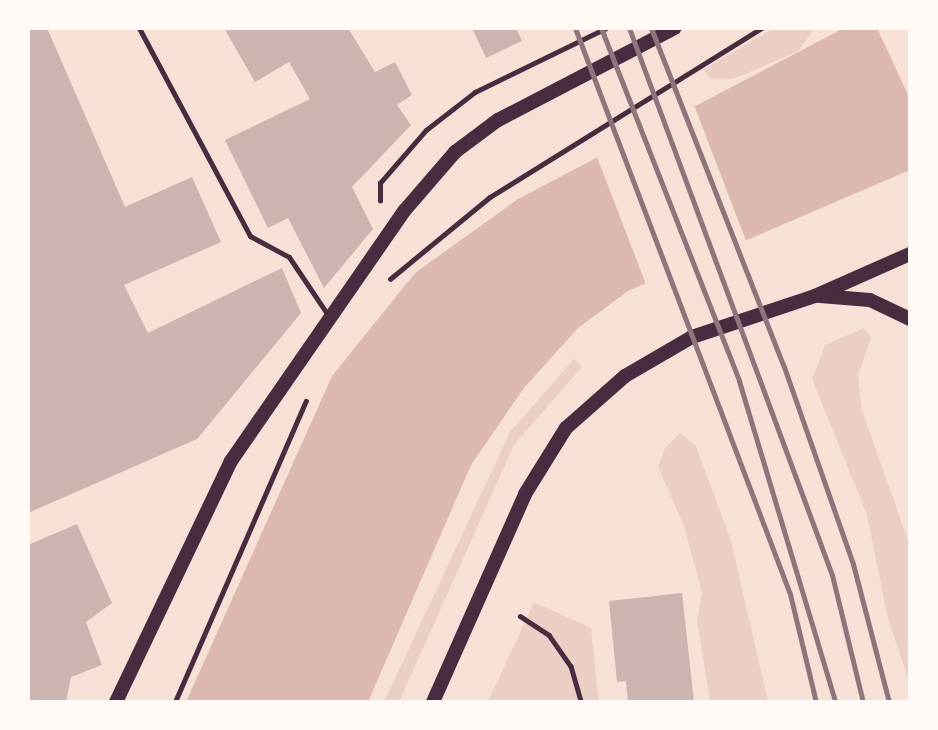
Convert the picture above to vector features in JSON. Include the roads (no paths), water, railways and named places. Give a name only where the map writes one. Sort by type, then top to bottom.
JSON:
[{"type":"main road","points":[[116,702],[231,461],[328,315],[455,152],[565,80],[675,28]]},
{"type":"main road","points":[[433,702],[525,494],[566,428],[625,376],[692,337],[815,296],[910,254]]},
{"type":"main road","points":[[815,296],[870,300],[910,319]]},
{"type":"lane","points":[[139,28],[250,236],[289,257],[328,315]]},
{"type":"railway","points":[[575,28],[790,594],[816,702]]},
{"type":"railway","points":[[601,28],[739,381],[835,702]]},
{"type":"railway","points":[[629,28],[832,575],[863,702]]},
{"type":"railway","points":[[651,28],[783,364],[853,564],[889,702]]}]
